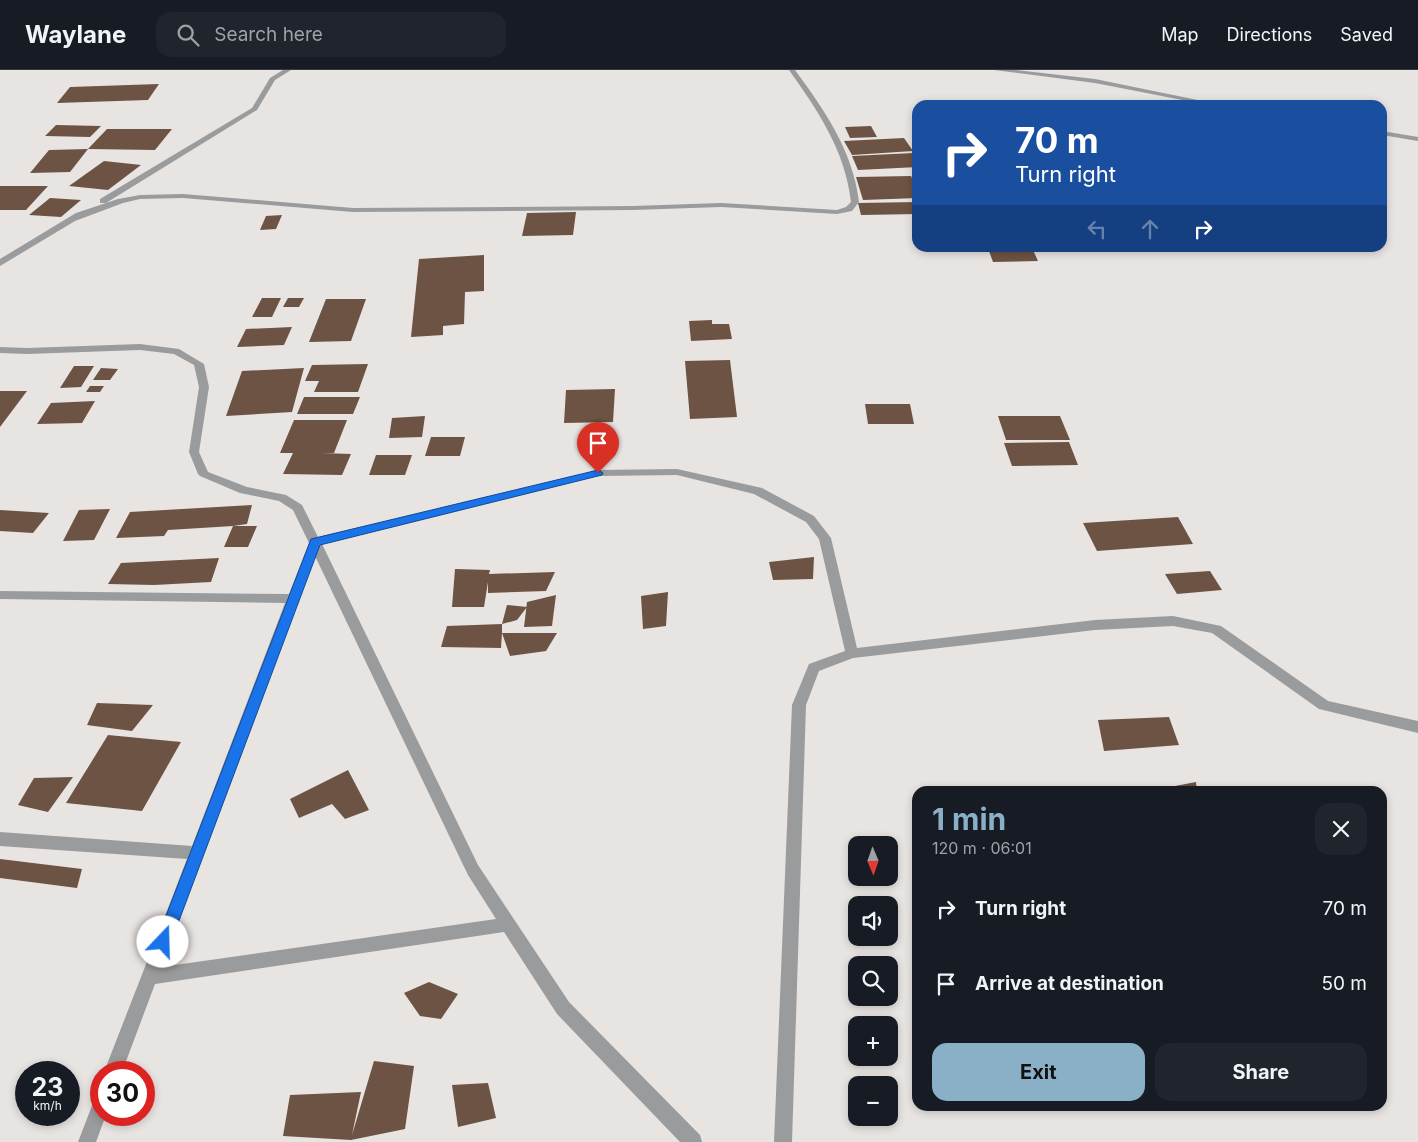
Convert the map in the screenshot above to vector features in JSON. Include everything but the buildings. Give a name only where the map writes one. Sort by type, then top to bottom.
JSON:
[{"type":"street","points":[[0,263],[255,109],[272,79],[288,70]]},
{"type":"street","points":[[73,219],[121,201],[140,197],[183,196],[353,210],[634,208],[721,205],[837,212],[849,209],[854,202],[854,189],[842,149],[822,110],[792,70]]},
{"type":"street","points":[[997,70],[1095,81],[1193,100]]},
{"type":"street","points":[[1387,134],[1418,138]]},
{"type":"street","points":[[0,350],[27,351],[140,347],[176,351],[199,364],[204,387],[194,452],[204,474],[244,490],[282,498],[298,508],[473,870],[563,1008],[693,1142]]},
{"type":"street","points":[[315,542],[598,473],[677,472],[758,491],[810,519],[825,538],[852,653]]},
{"type":"street","points":[[117,1061],[315,542]]},
{"type":"street","points":[[0,595],[294,598]]},
{"type":"street","points":[[783,1142],[799,705],[814,668],[852,653],[1095,625],[1173,621],[1216,629],[1324,705],[1418,728]]},
{"type":"street","points":[[0,839],[197,853]]},
{"type":"street","points":[[150,977],[509,924]]},
{"type":"street","points":[[87,1142],[93,1126]]},
{"type":"route","points":[[163,942],[315,542],[598,473]]}]
